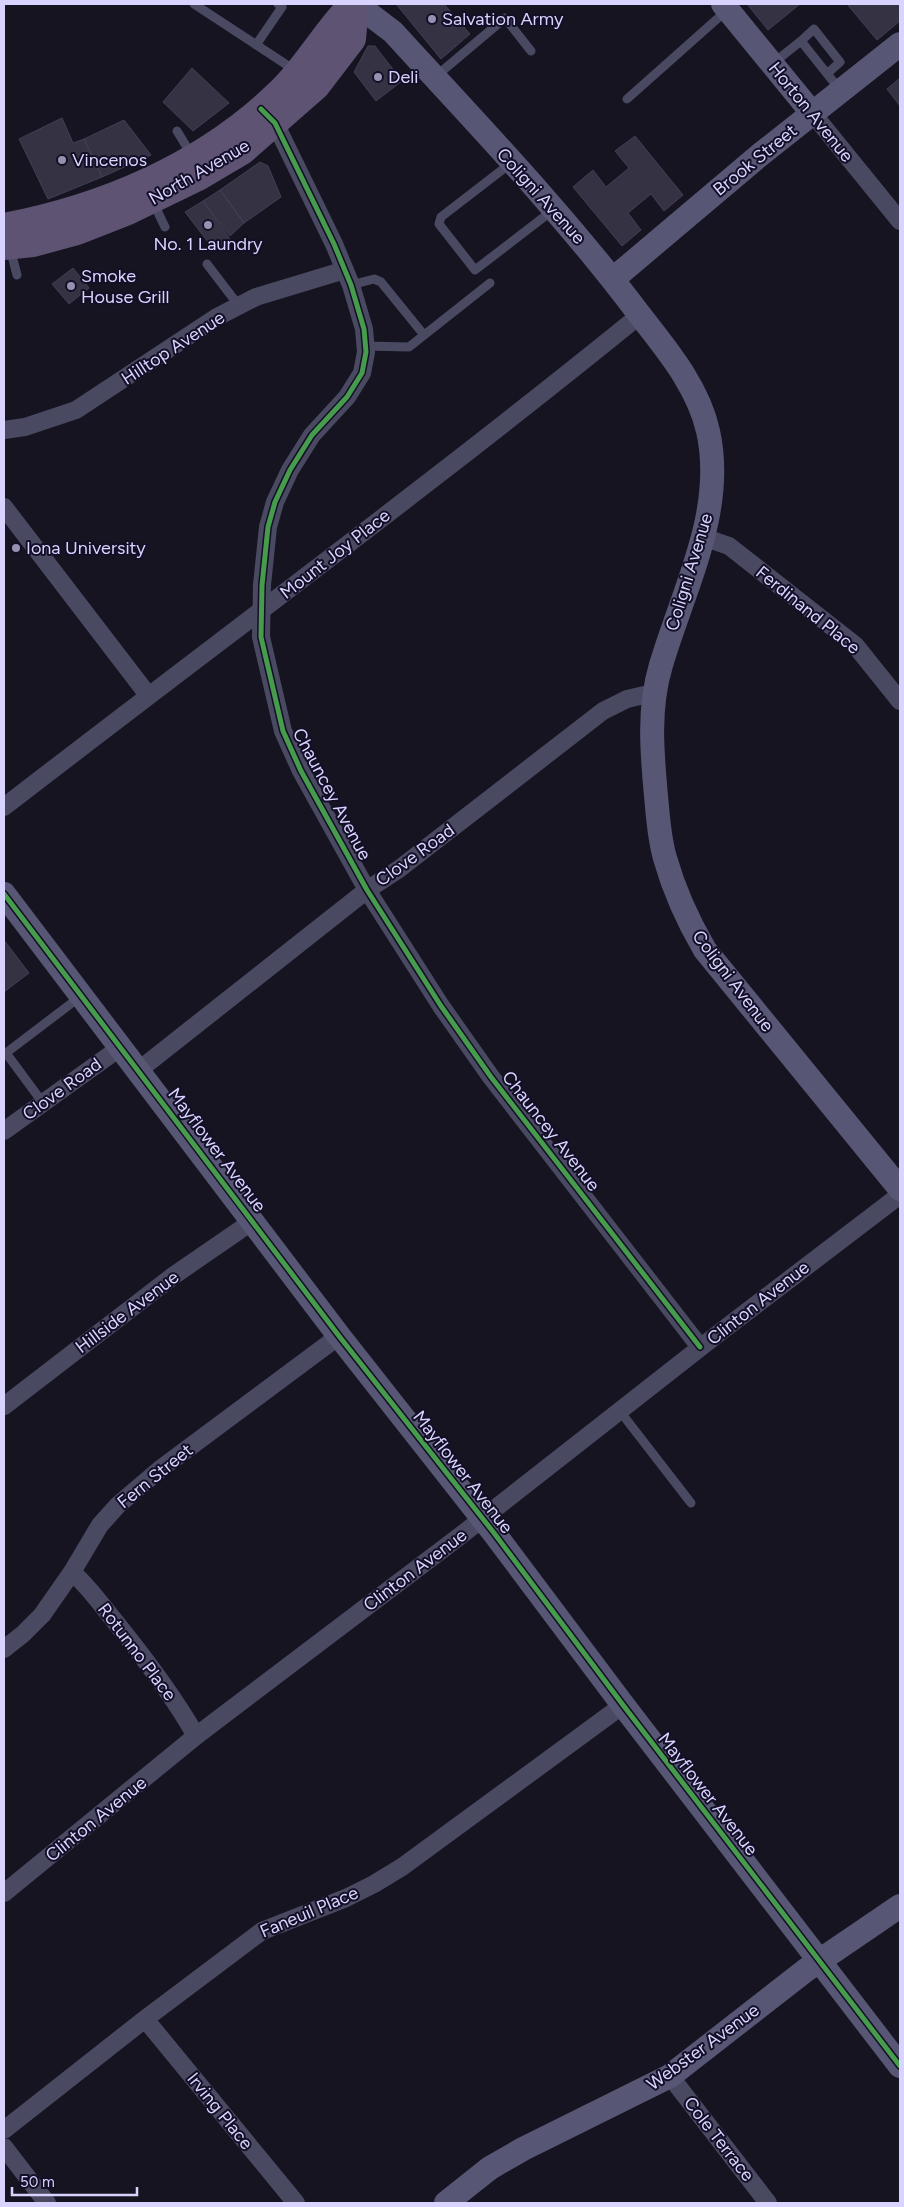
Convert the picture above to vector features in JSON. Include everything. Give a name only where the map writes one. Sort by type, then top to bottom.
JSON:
[{"type":"main road","name":"North Avenue","points":[[6,240],[34,243],[78,231],[151,200],[198,177],[242,150],[268,116],[275,98],[298,73],[332,25],[355,4]]},
{"type":"main road","name":"North Avenue","points":[[6,240],[44,219],[159,177],[194,159],[240,127],[268,116],[316,86],[352,39],[355,4]]},
{"type":"street","name":"Coligni Avenue","points":[[355,4],[393,32],[614,279],[680,371],[700,403],[709,433],[713,473],[709,512],[703,537],[653,694],[652,743],[659,824],[664,857],[690,924],[720,969],[900,1189]]},
{"type":"street","name":"Horton Avenue","points":[[725,7],[900,221]]},
{"type":"street","name":"Brook Street","points":[[614,279],[761,154],[813,114],[834,82],[900,44]]},
{"type":"street","name":"Chauncey Avenue","points":[[268,116],[348,277],[359,305],[365,346],[362,373],[347,397],[312,435],[290,470],[275,502],[268,527],[264,557],[261,637],[283,731],[301,770],[367,890],[440,1006],[491,1077],[700,1348]]},
{"type":"street","name":"Hilltop Avenue","points":[[4,430],[25,426],[76,410],[217,317],[239,306],[300,282],[348,277]]},
{"type":"street","name":"Mount Joy Place","points":[[4,807],[543,393],[640,315]]},
{"type":"street","points":[[4,508],[148,695]]},
{"type":"street","name":"Ferdinand Place","points":[[703,537],[730,546],[855,645],[900,702]]},
{"type":"street","name":"Clove Road","points":[[139,1070],[367,890],[399,869],[603,711],[627,699],[653,694]]},
{"type":"street","name":"Mayflower Avenue","points":[[4,894],[253,1220],[339,1336],[482,1518],[900,2066]]},
{"type":"street","name":"Clove Road","points":[[4,1131],[121,1047]]},
{"type":"street","name":"Clinton Avenue","points":[[4,1893],[196,1736],[900,1195]]},
{"type":"street","name":"Hillside Avenue","points":[[4,1406],[173,1276],[253,1220]]},
{"type":"street","name":"Fern Street","points":[[4,1649],[42,1615],[72,1572],[100,1525],[118,1505],[158,1470],[339,1336]]},
{"type":"street","name":"Rotunno Place","points":[[72,1572],[83,1582],[129,1638],[184,1715],[196,1736]]},
{"type":"street","name":"Faneuil Place","points":[[4,2130],[145,2019],[262,1931],[346,1898],[402,1867],[623,1705]]},
{"type":"street","name":"Webster Avenue","points":[[446,2203],[490,2168],[670,2076],[690,2058],[819,1960],[900,1906]]},
{"type":"street","name":"Irving Place","points":[[145,2019],[296,2203]]},
{"type":"street","name":"Cole Terrace","points":[[670,2076],[768,2203]]},
{"type":"street","points":[[4,2147],[47,2203]]},
{"type":"lane","points":[[194,4],[298,73]]},
{"type":"lane","points":[[256,45],[282,7],[278,4]]},
{"type":"lane","points":[[627,99],[725,7]]},
{"type":"lane","points":[[434,78],[505,18],[531,51]]},
{"type":"lane","points":[[772,65],[814,30],[840,62],[834,82]]},
{"type":"lane","points":[[801,41],[834,82]]},
{"type":"lane","points":[[177,131],[194,159]]},
{"type":"lane","points":[[511,163],[442,217],[439,224],[475,270],[553,209]]},
{"type":"lane","points":[[151,200],[165,227]]},
{"type":"lane","points":[[6,240],[17,275]]},
{"type":"lane","points":[[207,264],[239,306]]},
{"type":"lane","points":[[348,277],[374,279],[380,282],[424,335]]},
{"type":"lane","points":[[365,346],[409,347],[490,283]]},
{"type":"lane","points":[[43,1103],[5,1053],[81,996]]},
{"type":"lane","points":[[619,1410],[691,1503]]},
{"type":"building","name":"Salvation Army","points":[[396,4],[444,4],[470,34],[441,59]]},
{"type":"building","points":[[747,4],[800,4],[768,30]]},
{"type":"building","points":[[847,4],[900,4],[900,21],[877,40]]},
{"type":"building","name":"Deli","points":[[368,46],[375,46],[402,81],[376,101],[354,72]]},
{"type":"building","points":[[192,68],[229,103],[193,131],[163,102]]},
{"type":"building","points":[[900,78],[900,106],[887,89]]},
{"type":"building","name":"Vincenos","points":[[62,118],[73,143],[84,139],[102,177],[48,199],[19,139]]},
{"type":"building","points":[[124,120],[151,155],[102,177],[84,139]]},
{"type":"building","points":[[635,136],[683,195],[664,211],[651,194],[628,213],[641,230],[622,246],[573,187],[593,170],[606,187],[629,168],[615,151]]},
{"type":"building","points":[[260,162],[268,166],[281,197],[244,223],[220,190]]},
{"type":"building","points":[[220,190],[244,223],[230,236],[203,201]]},
{"type":"building","name":"No. 1 Laundry","points":[[203,201],[230,239],[215,251],[185,212]]},
{"type":"building","name":"Smoke House Grill","points":[[73,268],[89,288],[69,304],[52,284]]},
{"type":"building","points":[[4,940],[29,973],[4,992]]},
{"type":"cycle path","points":[[261,109],[275,123],[334,244],[351,285],[364,329],[366,352],[362,373],[347,397],[312,435],[290,470],[275,502],[268,527],[262,585],[261,637],[283,731],[301,771],[367,890],[441,1006],[491,1077],[700,1347]]},
{"type":"cycle path","points":[[4,894],[339,1336],[494,1533],[623,1705],[900,2066]]},
{"type":"place","name":"Salvation Army","points":[[432,19]]},
{"type":"place","name":"Deli","points":[[378,77]]},
{"type":"place","name":"Vincenos","points":[[62,160]]},
{"type":"place","name":"No. 1 Laundry","points":[[208,225]]},
{"type":"place","name":"Smoke House Grill","points":[[71,286]]},
{"type":"place","name":"Iona University","points":[[16,548]]}]
